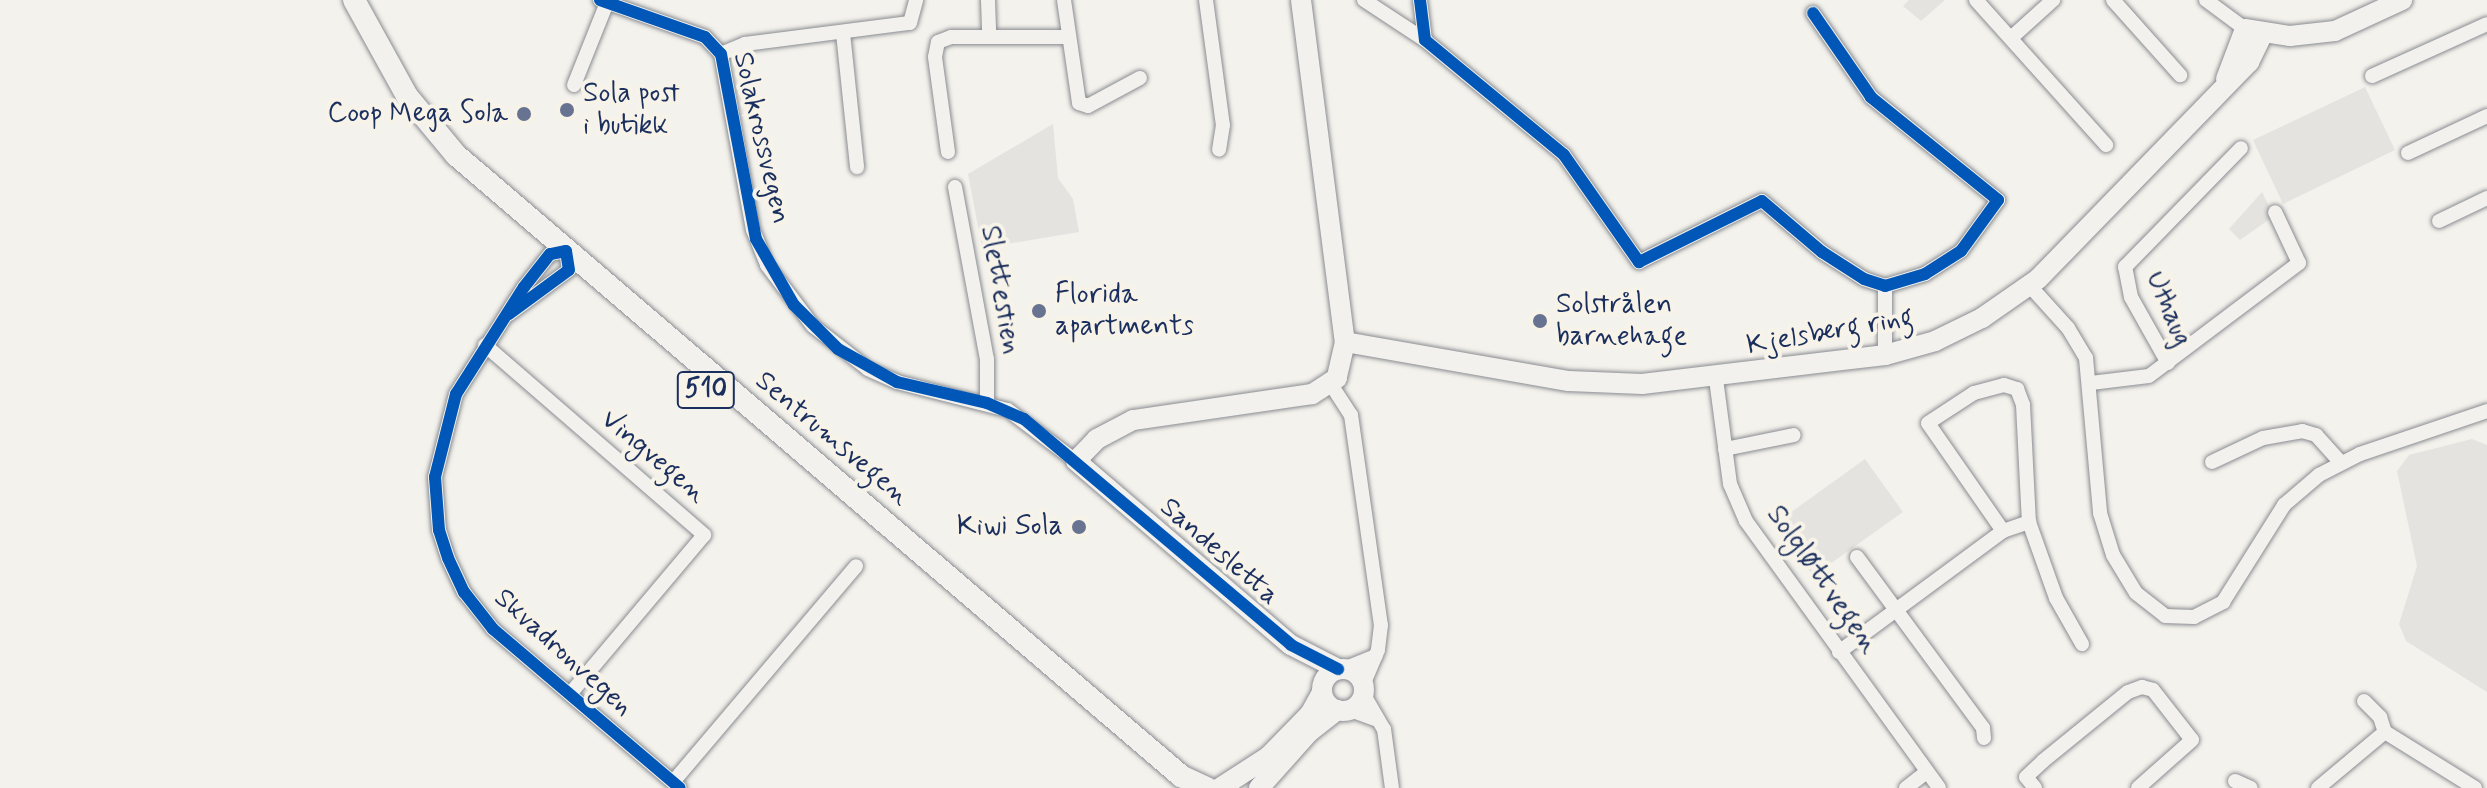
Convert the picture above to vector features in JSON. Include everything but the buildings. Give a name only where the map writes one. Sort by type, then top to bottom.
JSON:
[{"type":"main road","name":"Sentrumsvegen","points":[[340,0],[397,104],[447,165],[1181,776],[1207,788]]},
{"type":"main road","name":"Sentrumsvegen","points":[[354,0],[383,57],[429,125],[562,258],[1174,788]]},
{"type":"street","points":[[721,54],[745,44],[910,23],[916,0]]},
{"type":"street","points":[[988,0],[989,37]]},
{"type":"street","points":[[1064,0],[1082,106],[1140,78]]},
{"type":"street","points":[[1206,0],[1223,125],[1219,150]]},
{"type":"street","points":[[1259,788],[1309,732],[1354,699],[1376,656],[1381,625],[1351,415],[1332,386],[1345,342],[1301,0]]},
{"type":"street","points":[[1364,0],[1425,40],[1564,155],[1610,216],[1639,262],[1762,201],[1846,270],[1885,286],[1925,274],[1961,251],[2003,194],[1871,97],[1813,13]]},
{"type":"street","points":[[1420,0],[1425,40]]},
{"type":"street","points":[[1976,0],[2106,145]]},
{"type":"street","points":[[2011,38],[2053,0]]},
{"type":"street","points":[[2113,0],[2180,75]]},
{"type":"street","points":[[2206,0],[2254,32],[2335,31],[2402,0]]},
{"type":"street","points":[[574,85],[605,1]]},
{"type":"street","name":"Solakrossvegen","points":[[605,1],[705,37],[721,54],[753,230],[767,265],[794,305],[838,349],[868,369],[919,389],[987,403],[1024,419],[1076,461]]},
{"type":"street","points":[[2372,76],[2487,24]]},
{"type":"street","name":"Kjelsberg ring","points":[[1345,342],[1594,383],[1716,379],[1885,355],[1959,331],[2030,286],[2226,82],[2254,32]]},
{"type":"street","points":[[843,33],[857,167]]},
{"type":"street","points":[[948,152],[935,57],[938,42],[989,37],[1069,37]]},
{"type":"street","points":[[2408,153],[2487,116]]},
{"type":"street","name":"Uthaug","points":[[2091,383],[2149,376],[2168,363],[2131,297],[2125,267],[2241,148]]},
{"type":"street","name":"Slettestien","points":[[955,187],[987,359],[987,403]]},
{"type":"street","points":[[2439,221],[2487,198]]},
{"type":"street","points":[[2168,363],[2299,263],[2275,212]]},
{"type":"street","name":"Skvadronvegen","points":[[562,258],[509,314],[485,345],[456,394],[438,455],[439,530],[464,592],[493,629],[677,785]]},
{"type":"street","name":"Skvadronvegen","points":[[509,314],[562,258]]},
{"type":"street","points":[[1885,286],[1885,355]]},
{"type":"street","points":[[2030,286],[2078,342],[2091,383],[2104,530],[2122,574],[2165,616],[2194,617],[2223,602],[2284,505],[2340,462],[2487,411]]},
{"type":"street","name":"Vingvegen","points":[[485,345],[704,535],[570,694]]},
{"type":"street","name":"Solgløttvegen","points":[[1716,379],[1730,484],[1746,521],[1925,773],[1939,788]]},
{"type":"street","points":[[2003,531],[1928,423],[1974,393],[2004,385],[2019,392],[2029,522],[2056,598],[2082,644]]},
{"type":"street","points":[[1076,461],[1097,439],[1133,420],[1312,394],[1332,386]]},
{"type":"street","points":[[2212,462],[2263,438],[2302,431],[2316,435],[2340,462]]},
{"type":"street","points":[[1725,449],[1794,435]]},
{"type":"street","name":"Sandesletta","points":[[1076,461],[1291,645],[1342,669],[1354,699]]},
{"type":"street","points":[[1839,652],[2003,531],[2029,522]]},
{"type":"street","points":[[1857,557],[1983,728],[1984,738]]},
{"type":"street","points":[[677,785],[856,566]]},
{"type":"street","name":"Sandesletta","points":[[1291,645],[1322,691],[1354,699]]},
{"type":"street","points":[[1220,788],[1269,756],[1310,714],[1324,681],[1342,669],[1376,656]]},
{"type":"street","points":[[2035,788],[2026,777],[2128,692],[2142,687],[2153,690],[2192,740],[2138,788]]},
{"type":"street","points":[[1354,699],[1378,720],[1388,745],[1392,788]]},
{"type":"street","points":[[2364,701],[2380,717],[2385,732],[2475,788]]},
{"type":"street","points":[[2318,788],[2385,732]]},
{"type":"street","points":[[1906,788],[1925,773]]},
{"type":"street","points":[[2235,781],[2251,788]]},
{"type":"shaded area","points":[[1909,0],[1945,0],[1921,21],[1903,6]]},
{"type":"shaded area","points":[[2365,87],[2395,150],[2283,204],[2253,140]]},
{"type":"shaded area","points":[[1053,124],[1058,178],[1073,199],[1079,232],[982,248],[968,174]]},
{"type":"shaded area","points":[[2262,192],[2274,216],[2240,240],[2229,229]]},
{"type":"shaded area","points":[[2472,439],[2487,445],[2487,692],[2406,641],[2399,624],[2417,566],[2397,471],[2409,455]]},
{"type":"shaded area","points":[[1865,459],[1903,512],[1813,576],[1776,523]]},
{"type":"cycle path","points":[[600,0],[705,37],[721,54],[756,239],[794,305],[838,349],[897,382],[987,403],[1024,419],[1291,645],[1338,669]]},
{"type":"cycle path","points":[[1420,0],[1425,40],[1564,155],[1639,262],[1762,201],[1822,252],[1864,279],[1885,286],[1925,274],[1961,251],[1998,200],[1871,97],[1813,13]]},
{"type":"cycle path","points":[[509,314],[569,270],[566,251],[550,254],[524,287],[456,394],[435,477],[439,530],[448,558],[464,592],[493,629],[680,788]]},
{"type":"place","name":"Sola post i butikk","points":[[567,110]]},
{"type":"place","name":"Coop Mega Sola","points":[[524,114]]},
{"type":"place","name":"Florida apartments","points":[[1039,311]]},
{"type":"place","name":"Solstrålen barnehage","points":[[1540,321]]},
{"type":"place","name":"Kiwi Sola","points":[[1079,527]]}]
